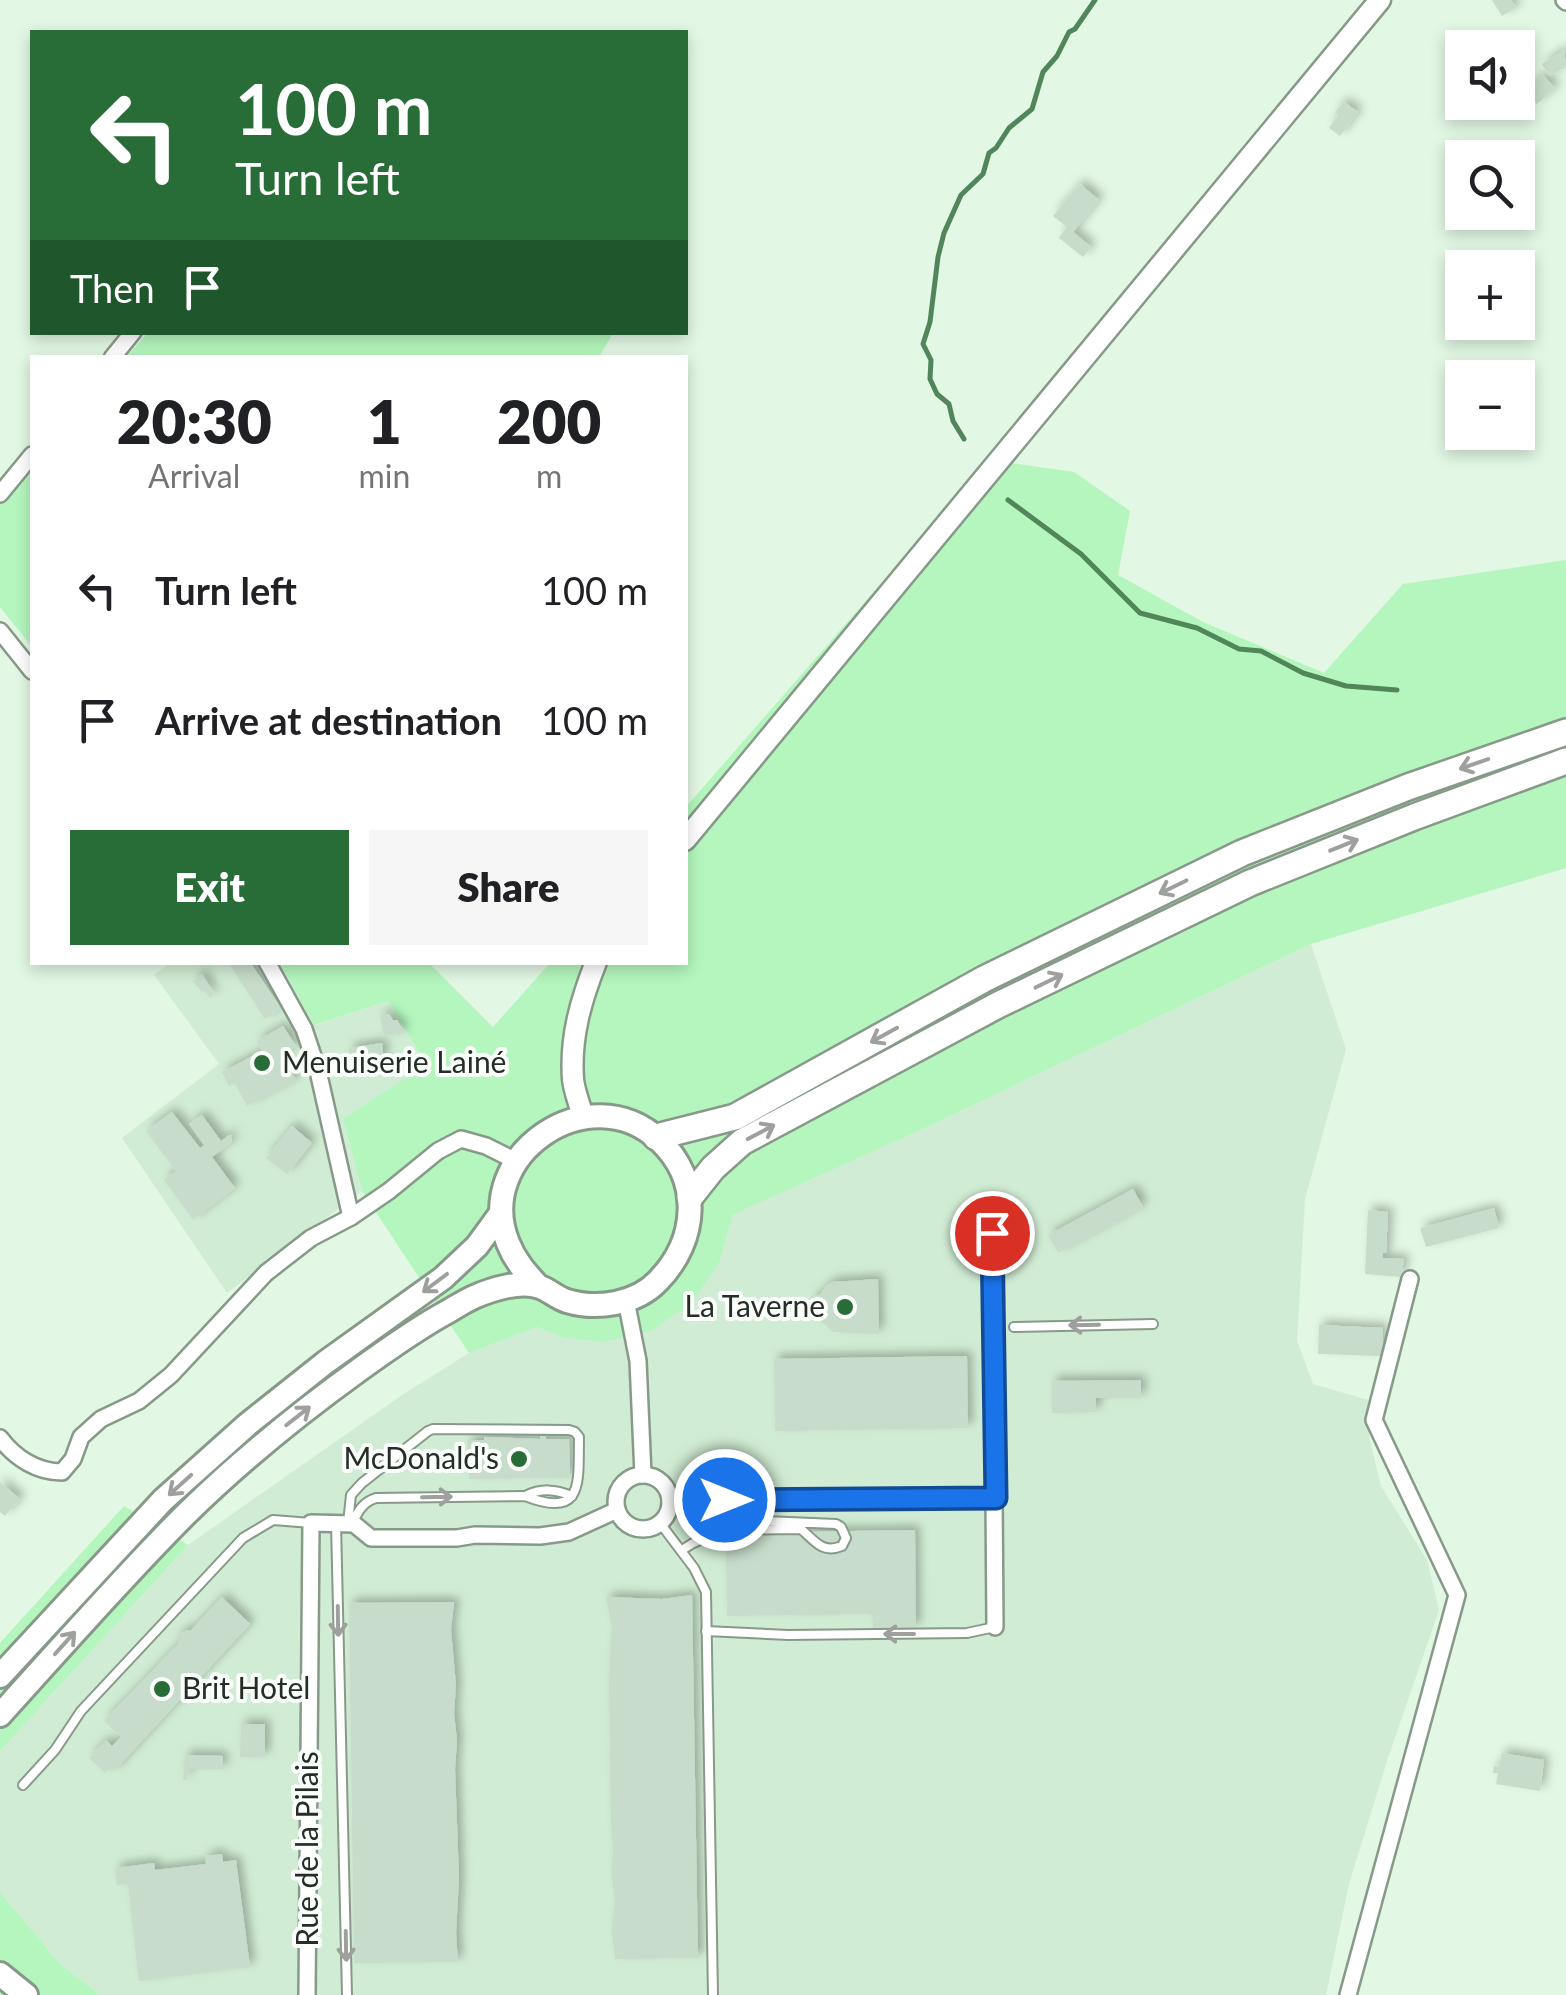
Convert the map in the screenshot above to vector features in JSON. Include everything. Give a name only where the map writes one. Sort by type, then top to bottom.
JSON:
[{"type":"highway","points":[[656,1137],[735,1117],[984,979],[1242,853],[1408,787],[1566,732]]},
{"type":"highway","points":[[690,1197],[713,1168],[742,1142],[1016,996],[1250,882],[1566,762]]},
{"type":"main road","points":[[688,836],[1380,0]]},
{"type":"main road","points":[[583,1117],[573,1081],[574,1036],[582,997],[595,965]]},
{"type":"main road","points":[[583,1117],[608,1117],[633,1124],[656,1137],[672,1154],[690,1197],[689,1230],[677,1260],[655,1285],[626,1300],[596,1306],[565,1300],[538,1286],[519,1266],[506,1240],[502,1213],[505,1186],[516,1161],[534,1140],[556,1125],[583,1117]]},
{"type":"main road","points":[[0,1676],[163,1500],[248,1424],[326,1362],[443,1278],[477,1246],[502,1213]]},
{"type":"main road","points":[[0,1715],[186,1514],[272,1436],[406,1335],[474,1297],[516,1285],[538,1286]]},
{"type":"main road","points":[[0,1974],[26,1995]]},
{"type":"street","points":[[114,355],[131,335]]},
{"type":"street","points":[[0,494],[30,457]]},
{"type":"street","points":[[0,632],[30,668]]},
{"type":"street","points":[[268,965],[304,1030],[314,1057],[351,1217]]},
{"type":"street","points":[[0,1439],[12,1453],[46,1472],[62,1472],[81,1438],[101,1419],[139,1401],[171,1375],[311,1238],[390,1191],[438,1150],[461,1138],[516,1161]]},
{"type":"street","points":[[992,1233],[995,1627]]},
{"type":"street","points":[[1348,1995],[1457,1596],[1374,1420],[1410,1279]]},
{"type":"street","points":[[626,1300],[638,1362],[643,1476]]},
{"type":"street","points":[[643,1476],[658,1480],[670,1500],[660,1522],[638,1529],[625,1522],[616,1502],[627,1480],[643,1476]]},
{"type":"street","points":[[670,1500],[996,1498]]},
{"type":"street","points":[[311,1524],[345,1524],[371,1538],[540,1536],[568,1532],[617,1510]]},
{"type":"street","name":"Rue de la Pilais","points":[[306,1995],[311,1524]]},
{"type":"lane","points":[[1014,1327],[1153,1324]]},
{"type":"lane","points":[[345,1524],[367,1501],[376,1498],[525,1496],[542,1503],[563,1504],[578,1488],[579,1438],[568,1430],[433,1429],[420,1435],[352,1495],[345,1524],[348,1995]]},
{"type":"lane","points":[[682,1550],[718,1532],[736,1530],[800,1530],[821,1548],[833,1550],[842,1546],[846,1538],[836,1524],[765,1521],[725,1500]]},
{"type":"lane","points":[[23,1785],[56,1750],[80,1711],[243,1538],[273,1520],[311,1524]]},
{"type":"lane","points":[[660,1522],[694,1568],[706,1592],[713,1995]]},
{"type":"lane","points":[[706,1631],[788,1635],[967,1633],[995,1627]]},
{"type":"shaded area","points":[[1311,944],[1346,1049],[1305,1199],[1297,1341],[1313,1384],[1368,1400],[1369,1437],[1381,1486],[1427,1560],[1439,1610],[1349,1884],[1326,1995],[100,1995],[60,1964],[0,1892],[0,1751],[188,1545],[405,1393],[469,1353],[537,1327],[562,1337],[720,1261],[731,1215],[927,1127]]},
{"type":"shaded area","points":[[167,965],[281,965],[315,1025],[388,1001],[426,1066],[343,1119],[362,1191],[227,1293],[122,1138],[219,1064],[154,975]]},
{"type":"green space","points":[[145,335],[612,335],[600,355],[128,355]]},
{"type":"green space","points":[[989,460],[1074,472],[1130,511],[1118,575],[1203,622],[1324,673],[1403,584],[1566,560],[1566,868],[1311,944],[732,1215],[720,1261],[693,1301],[653,1330],[602,1342],[562,1337],[537,1327],[469,1353],[362,1191],[343,1119],[426,1065],[388,1001],[314,1025],[281,965],[431,965],[493,1027],[548,965],[688,965],[688,805]]},
{"type":"green space","points":[[30,466],[30,644],[0,607],[0,502]]},
{"type":"green space","points":[[124,1506],[188,1545],[0,1751],[0,1643]]},
{"type":"green space","points":[[0,1892],[60,1964],[100,1995],[0,1995]]},
{"type":"building","points":[[1492,0],[1511,0],[1516,8],[1502,16]]},
{"type":"building","points":[[1564,50],[1566,67],[1550,76],[1542,64]]},
{"type":"building","points":[[1543,75],[1555,88],[1537,104],[1535,102],[1535,83]]},
{"type":"building","points":[[1344,102],[1358,112],[1340,136],[1329,128]]},
{"type":"building","points":[[1080,184],[1099,200],[1073,232],[1091,247],[1083,257],[1059,238],[1067,227],[1053,216]]},
{"type":"building","points":[[230,965],[252,965],[281,1008],[265,1019]]},
{"type":"building","points":[[202,974],[214,994],[210,998],[193,981]]},
{"type":"building","points":[[389,1014],[405,1033],[384,1036],[380,1015]]},
{"type":"building","name":"Menuiserie Lainé","points":[[283,1026],[296,1046],[282,1055],[296,1080],[247,1106],[235,1083],[229,1086],[222,1072],[262,1051],[257,1041]]},
{"type":"building","points":[[382,1043],[384,1061],[379,1062],[380,1069],[355,1071],[349,1048]]},
{"type":"building","points":[[172,1112],[200,1148],[204,1145],[189,1124],[202,1115],[221,1141],[232,1135],[231,1143],[212,1157],[235,1188],[193,1220],[164,1180],[176,1171],[146,1131]]},
{"type":"building","points":[[292,1126],[312,1143],[287,1174],[266,1158]]},
{"type":"building","points":[[1133,1189],[1143,1207],[1058,1253],[1048,1235]]},
{"type":"building","points":[[1494,1208],[1499,1228],[1426,1247],[1420,1228]]},
{"type":"building","points":[[1368,1210],[1388,1212],[1383,1258],[1404,1259],[1401,1277],[1365,1274]]},
{"type":"building","name":"La Taverne","points":[[878,1279],[879,1334],[833,1332],[811,1312],[816,1295],[833,1282]]},
{"type":"building","points":[[1319,1325],[1383,1328],[1382,1356],[1318,1354]]},
{"type":"building","points":[[967,1356],[968,1428],[775,1431],[774,1359]]},
{"type":"building","points":[[1141,1380],[1141,1398],[1096,1398],[1096,1412],[1052,1413],[1052,1381]]},
{"type":"building","name":"McDonald's","points":[[540,1436],[569,1439],[570,1478],[469,1479],[468,1440]]},
{"type":"building","points":[[0,1482],[20,1499],[5,1516],[0,1512]]},
{"type":"building","points":[[915,1530],[916,1628],[873,1628],[872,1614],[727,1616],[726,1533]]},
{"type":"building","points":[[692,1595],[698,1958],[615,1959],[609,1683],[612,1628],[606,1597],[662,1599]]},
{"type":"building","name":"Brit Hotel","points":[[222,1597],[250,1624],[114,1771],[110,1767],[105,1773],[89,1758],[106,1740],[112,1746],[121,1737],[104,1721],[178,1644],[178,1635],[190,1631]]},
{"type":"building","points":[[454,1602],[451,1630],[456,1685],[458,1962],[354,1963],[349,1603]]},
{"type":"building","points":[[241,1724],[265,1724],[265,1757],[240,1757]]},
{"type":"building","points":[[1502,1753],[1544,1760],[1540,1791],[1496,1784],[1498,1773],[1493,1773],[1494,1766],[1499,1767]]},
{"type":"building","points":[[185,1755],[223,1756],[223,1769],[188,1769],[187,1780],[183,1780]]},
{"type":"building","points":[[222,1854],[223,1862],[236,1860],[250,1967],[139,1981],[128,1884],[117,1885],[115,1868],[154,1863],[155,1870],[206,1864],[205,1856]]},
{"type":"waterway","points":[[964,439],[953,421],[949,404],[937,394],[930,379],[931,360],[923,344],[944,233],[961,195],[983,174],[989,153],[1009,128],[1032,109],[1043,72],[1095,0]]},
{"type":"waterway","points":[[1008,500],[1081,554],[1140,613],[1197,628],[1239,649],[1261,651],[1303,673],[1346,686],[1397,690]]},
{"type":"place","name":"Menuiserie Lainé","points":[[262,1063]]},
{"type":"place","name":"La Taverne","points":[[845,1307]]},
{"type":"place","name":"McDonald's","points":[[519,1459]]},
{"type":"place","name":"Brit Hotel","points":[[162,1689]]},
{"type":"route","points":[[725,1500],[996,1498],[992,1233]]}]
